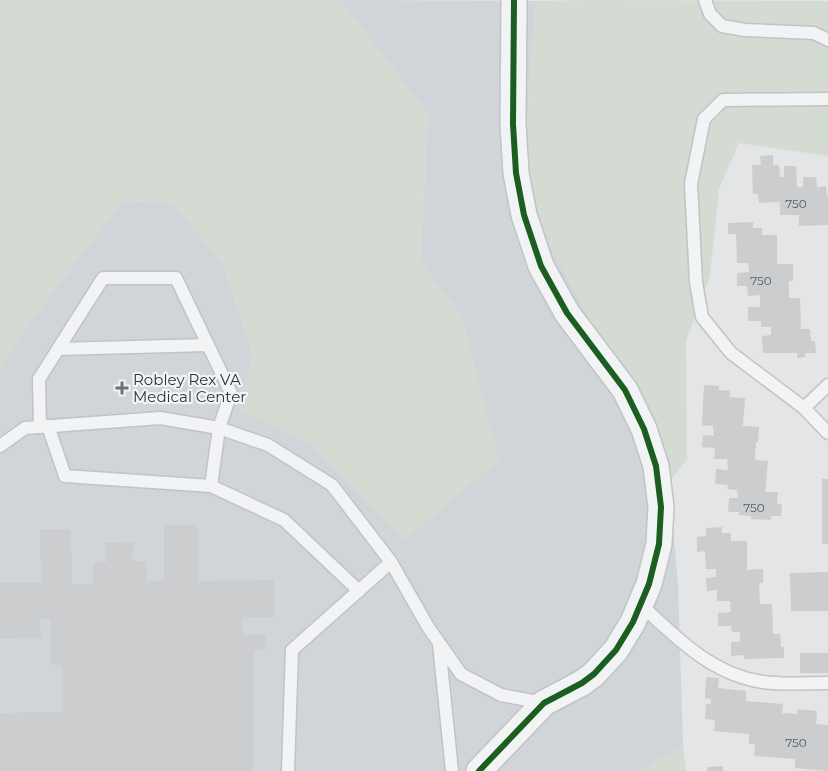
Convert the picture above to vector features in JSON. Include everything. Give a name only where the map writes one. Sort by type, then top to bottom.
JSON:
[{"type":"street","points":[[479,771],[544,703],[582,683],[594,674],[616,650],[633,622],[649,584],[659,544],[661,507],[656,466],[644,429],[625,390],[567,313],[541,266],[524,215],[516,173],[513,124],[514,0]]},
{"type":"lane","points":[[705,0],[710,14],[722,26],[745,30],[814,33],[828,40]]},
{"type":"lane","points":[[828,99],[723,100],[704,118],[691,184],[696,282],[702,317],[731,353],[804,408],[828,433]]},
{"type":"lane","points":[[211,486],[219,428],[231,393],[176,278],[103,278],[39,379],[44,427],[65,476],[211,486],[284,520],[359,591]]},
{"type":"lane","points":[[58,349],[208,345]]},
{"type":"lane","points":[[804,408],[828,385]]},
{"type":"lane","points":[[0,446],[25,428],[160,418],[219,428],[268,445],[332,485],[391,562],[428,627],[461,674],[501,695],[544,703]]},
{"type":"lane","points":[[288,771],[292,650],[391,562]]},
{"type":"lane","points":[[641,605],[688,648],[711,664],[732,674],[763,682],[828,683]]},
{"type":"lane","points":[[439,643],[452,771]]},
{"type":"shaded area","points":[[0,0],[340,0],[428,114],[420,262],[463,318],[499,460],[405,540],[311,444],[238,409],[253,356],[223,264],[173,204],[123,200],[35,315],[0,368]]},
{"type":"shaded area","name":"Robley Rex VA Medical Center","points":[[340,0],[536,1],[529,85],[524,197],[591,322],[654,422],[669,482],[678,584],[683,746],[653,762],[642,771],[0,771],[0,368],[35,315],[123,200],[174,204],[223,264],[253,356],[239,409],[311,444],[405,539],[463,318],[420,262],[428,114]]},
{"type":"shaded area","points":[[536,1],[828,1],[828,156],[739,143],[719,189],[710,276],[686,341],[687,460],[669,482],[654,422],[591,322],[524,197],[529,85]]},
{"type":"shaded area","points":[[683,746],[686,771],[642,771],[653,762]]},
{"type":"building","points":[[773,155],[773,165],[779,165],[780,177],[784,177],[784,166],[796,166],[797,187],[803,187],[803,177],[816,177],[817,187],[826,186],[828,225],[799,226],[799,215],[780,215],[780,202],[759,203],[758,194],[753,194],[752,165],[761,165],[760,156]]},
{"type":"building","points":[[753,222],[753,228],[762,228],[762,235],[777,235],[777,264],[793,264],[793,281],[789,281],[789,298],[800,298],[801,329],[810,329],[811,341],[815,341],[816,353],[805,353],[805,357],[797,358],[797,353],[763,353],[762,336],[771,335],[771,327],[761,327],[761,321],[748,321],[748,307],[760,307],[760,295],[748,296],[747,286],[737,286],[737,273],[749,272],[748,263],[737,263],[736,234],[728,234],[728,223]]},
{"type":"building","points":[[704,385],[719,386],[719,390],[730,391],[730,397],[745,398],[743,426],[759,427],[755,460],[768,461],[765,492],[778,492],[777,504],[782,504],[781,516],[771,516],[771,520],[751,519],[751,516],[739,515],[739,512],[728,512],[729,498],[738,498],[737,490],[727,489],[728,485],[715,484],[716,469],[728,470],[727,459],[714,459],[715,448],[702,447],[703,435],[714,436],[713,426],[702,425]]},
{"type":"building","points":[[822,479],[828,479],[828,544],[822,544]]},
{"type":"building","points":[[164,525],[198,525],[199,581],[274,580],[274,617],[242,617],[242,635],[266,635],[265,649],[253,650],[253,771],[0,771],[0,713],[63,712],[62,665],[51,665],[51,619],[40,619],[41,638],[0,639],[0,583],[41,583],[40,529],[71,529],[72,584],[93,584],[93,562],[107,562],[104,543],[134,542],[131,561],[146,561],[147,581],[164,581]]},
{"type":"building","points":[[722,527],[722,533],[731,533],[731,541],[747,541],[747,570],[763,569],[763,583],[759,583],[760,604],[772,604],[773,634],[780,634],[781,647],[784,647],[784,658],[744,659],[744,655],[731,656],[731,642],[740,642],[740,632],[732,632],[731,626],[718,626],[718,613],[731,612],[730,601],[717,601],[717,590],[707,591],[706,578],[716,577],[716,569],[706,569],[705,551],[697,552],[697,537],[706,536],[706,528]]},
{"type":"building","points":[[828,572],[828,611],[791,611],[790,573]]},
{"type":"building","points":[[800,653],[828,653],[828,673],[800,673]]},
{"type":"building","points":[[706,677],[719,678],[718,688],[746,691],[746,701],[783,704],[782,713],[797,714],[797,709],[817,711],[816,724],[828,725],[828,771],[795,768],[795,759],[754,756],[755,744],[749,744],[749,734],[714,731],[715,720],[705,719],[706,704],[711,704],[711,699],[705,698]]},
{"type":"building","points":[[723,766],[723,771],[707,771],[707,767]]},
{"type":"cycle path","points":[[479,771],[544,703],[582,683],[594,674],[616,650],[633,622],[649,584],[659,544],[661,507],[656,466],[644,429],[625,390],[567,313],[541,266],[524,215],[516,173],[513,124],[514,0]]},
{"type":"place","name":"Robley Rex VA Medical Center","points":[[122,388]]}]
